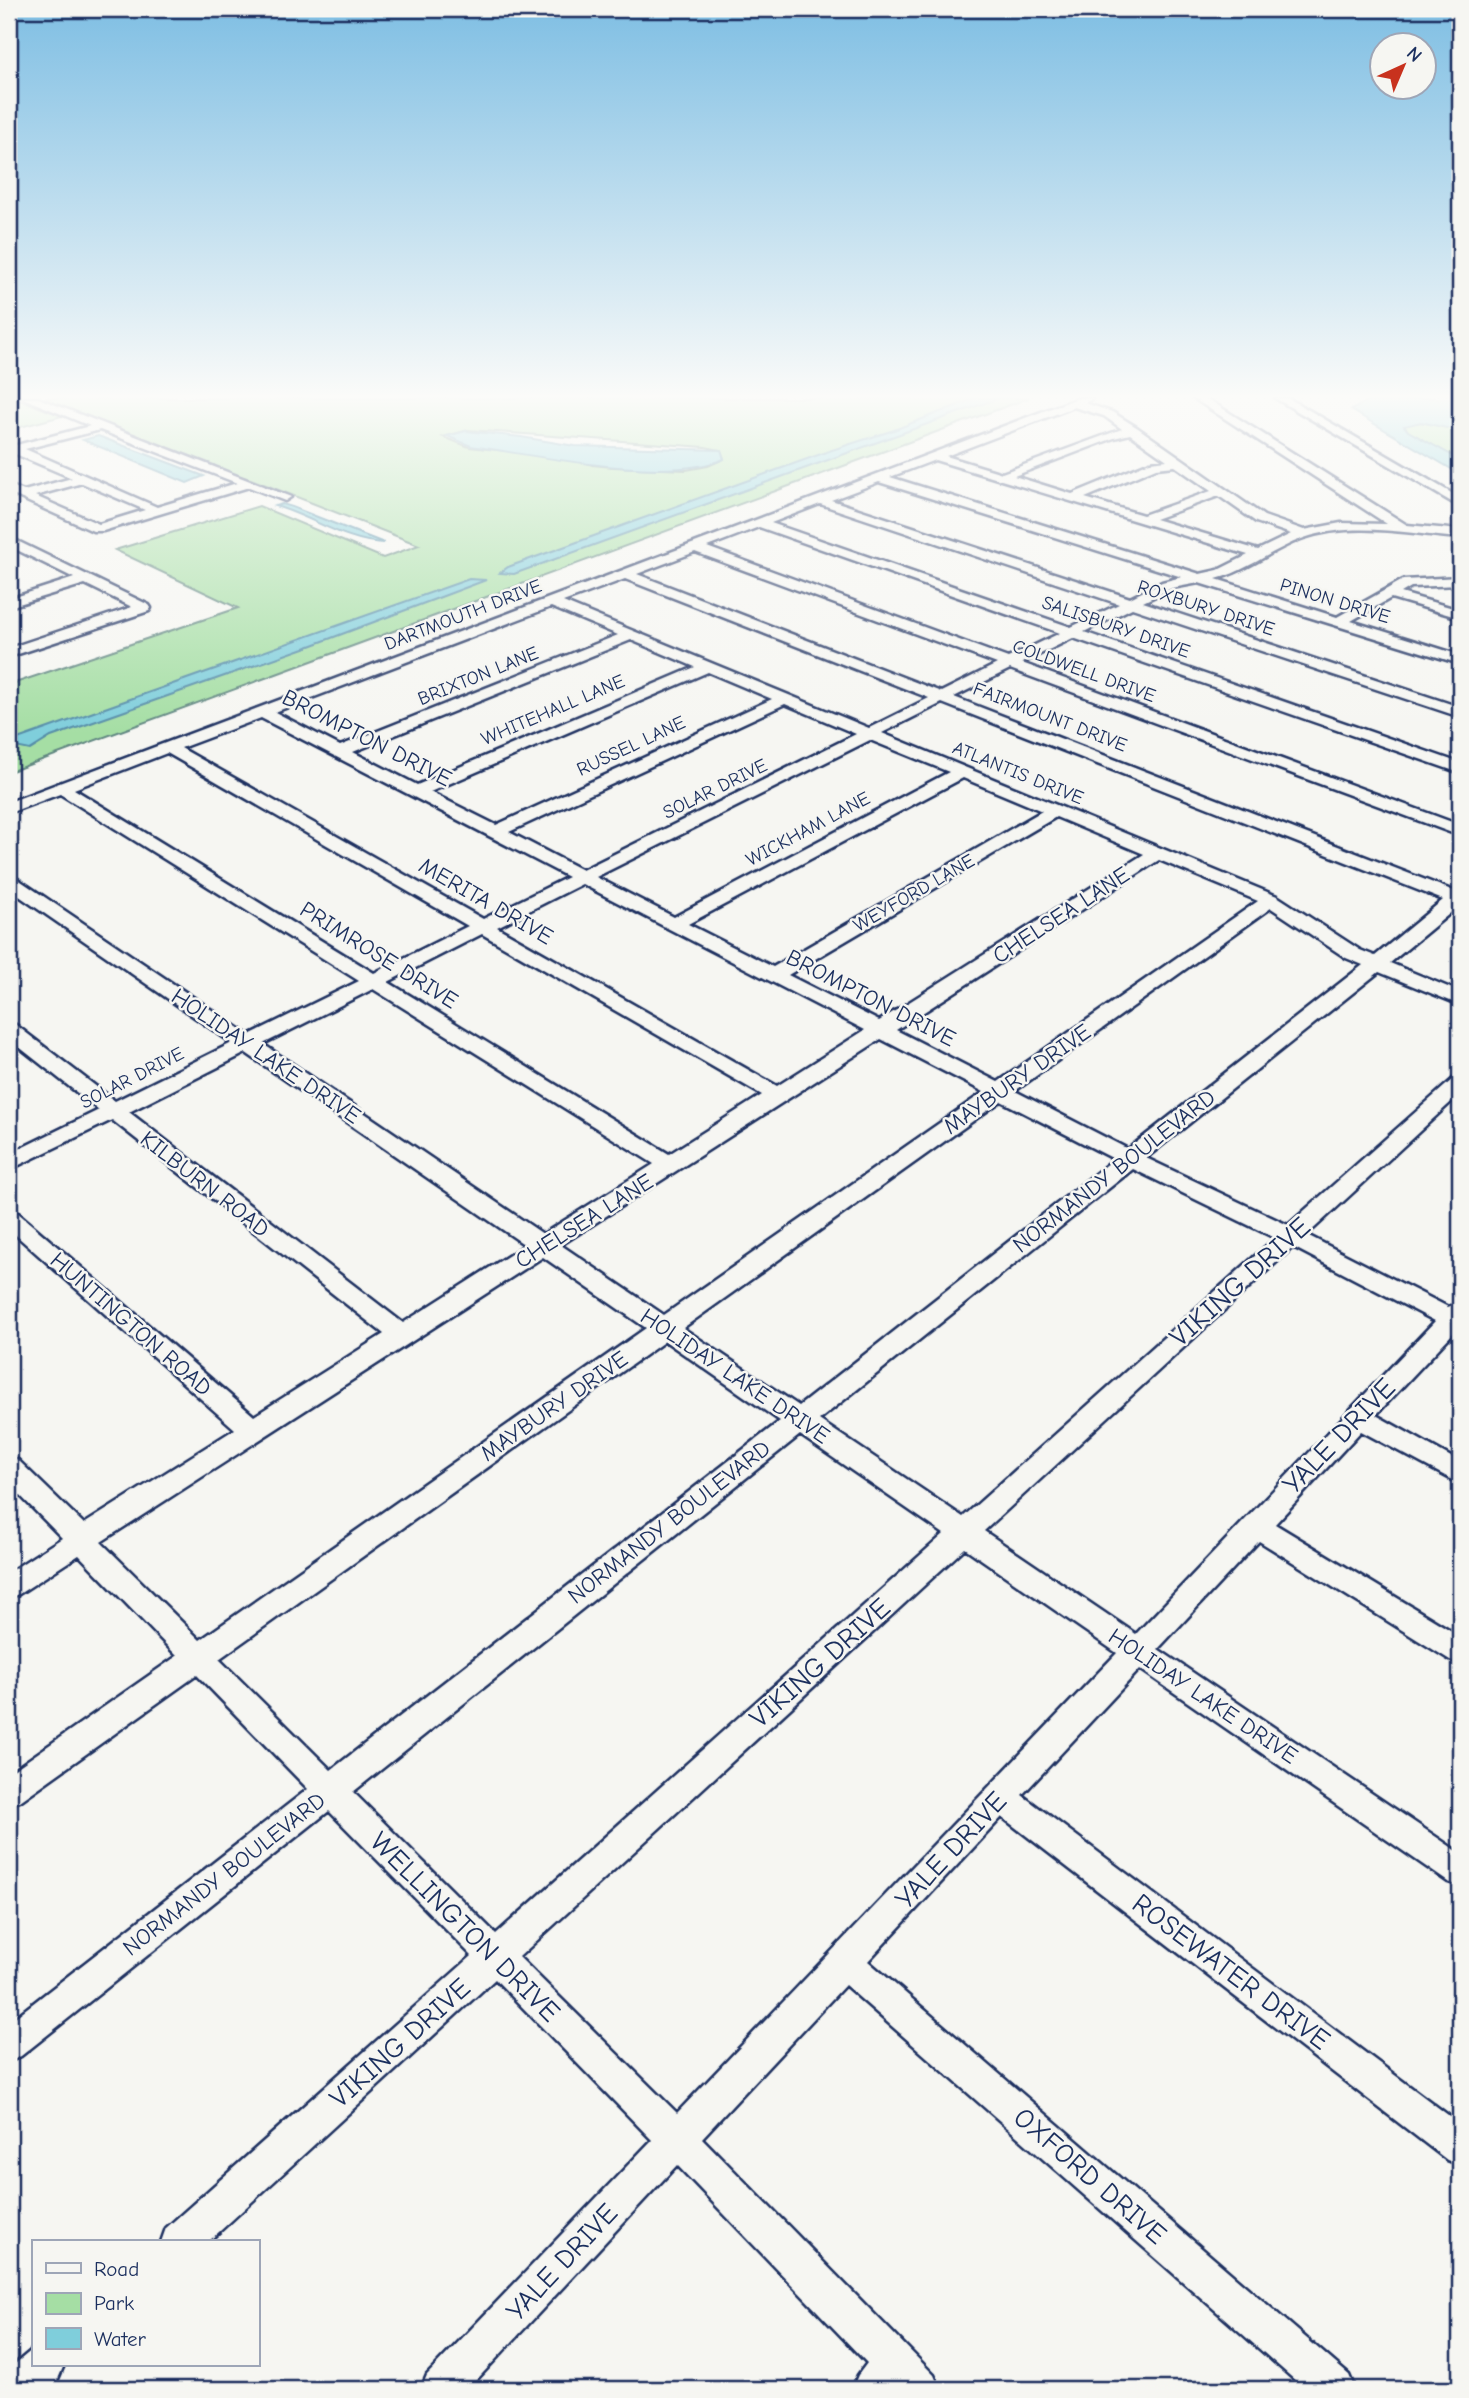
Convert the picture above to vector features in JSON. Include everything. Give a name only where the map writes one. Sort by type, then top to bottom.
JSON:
[{"type":"street","points":[[56,510],[93,527],[104,527],[161,510]]},
{"type":"street","name":"DARTMOUTH DRIVE","points":[[9,808],[793,510]]},
{"type":"street","name":"ROXBURY DRIVE","points":[[849,510],[1460,712]]},
{"type":"street","name":"PINON DRIVE","points":[[981,510],[1460,660]]},
{"type":"street","points":[[1113,510],[1258,554]]},
{"type":"street","points":[[1144,519],[1167,510]]},
{"type":"street","points":[[1247,510],[1260,519],[1303,534]]},
{"type":"street","points":[[1374,510],[1406,530]]},
{"type":"street","name":"SALISBURY DRIVE","points":[[759,523],[1460,768]]},
{"type":"street","name":"SOLAR DRIVE","points":[[9,1163],[1167,585],[1228,571],[1303,534],[1325,529],[1460,534]]},
{"type":"street","points":[[9,541],[144,608],[9,653]]},
{"type":"street","name":"COLDWELL DRIVE","points":[[694,547],[1460,831]]},
{"type":"street","points":[[9,559],[32,553]]},
{"type":"street","name":"FAIRMOUNT DRIVE","points":[[625,574],[1459,898]]},
{"type":"street","points":[[9,603],[86,579]]},
{"type":"street","points":[[1339,622],[1408,583],[1460,581]]},
{"type":"street","points":[[1391,594],[1460,614]]},
{"type":"street","name":"ATLANTIS DRIVE","points":[[551,602],[1271,900],[1353,954],[1460,999]]},
{"type":"street","name":"BRIXTON LANE","points":[[339,752],[631,635]]},
{"type":"street","name":"WHITEHALL LANE","points":[[417,791],[707,667]]},
{"type":"street","name":"RUSSEL LANE","points":[[495,832],[784,699]]},
{"type":"street","name":"BROMPTON DRIVE","points":[[261,712],[1129,1158],[1457,1318]]},
{"type":"street","name":"MERITA DRIVE","points":[[168,747],[779,1096]]},
{"type":"street","name":"WICKHAM LANE","points":[[674,924],[962,772]]},
{"type":"street","name":"PRIMROSE DRIVE","points":[[61,788],[671,1165]]},
{"type":"street","name":"WEYFORD LANE","points":[[773,975],[1055,811]]},
{"type":"street","name":"CHELSEA LANE","points":[[9,1586],[1158,853]]},
{"type":"street","name":"HOLIDAY LAKE DRIVE","points":[[9,881],[1460,1871]]},
{"type":"street","name":"NORMANDY BOULEVARD","points":[[9,2044],[1459,898]]},
{"type":"street","name":"MAYBURY DRIVE","points":[[9,1791],[1271,900]]},
{"type":"street","name":"KILBURN ROAD","points":[[9,1030],[111,1112],[403,1336]]},
{"type":"street","name":"VIKING DRIVE","points":[[182,2240],[1460,1083]]},
{"type":"street","name":"HUNTINGTON ROAD","points":[[9,1217],[254,1431]]},
{"type":"street","name":"YALE DRIVE","points":[[441,2389],[1255,1525],[1457,1318]]},
{"type":"street","points":[[1358,1417],[1460,1474]]},
{"type":"street","name":"WELLINGTON DRIVE","points":[[9,1467],[678,2140],[895,2380]]},
{"type":"street","points":[[1255,1525],[1460,1651]]},
{"type":"street","name":"ROSEWATER DRIVE","points":[[1001,1797],[1460,2147]]},
{"type":"street","name":"OXFORD DRIVE","points":[[845,1963],[1335,2389]]},
{"type":"street","points":[[17,2389],[43,2366]]},
{"type":"green space","points":[[246,510],[268,510],[383,558],[419,545],[330,510],[724,510],[9,772],[9,685],[238,608],[115,550]]},
{"type":"water","points":[[288,510],[299,510],[384,543],[356,538]]},
{"type":"water","points":[[666,510],[691,510],[514,574],[500,573],[508,567]]},
{"type":"water","points":[[469,579],[486,580],[310,646],[51,737],[30,750],[16,747],[9,756],[9,742]]}]
